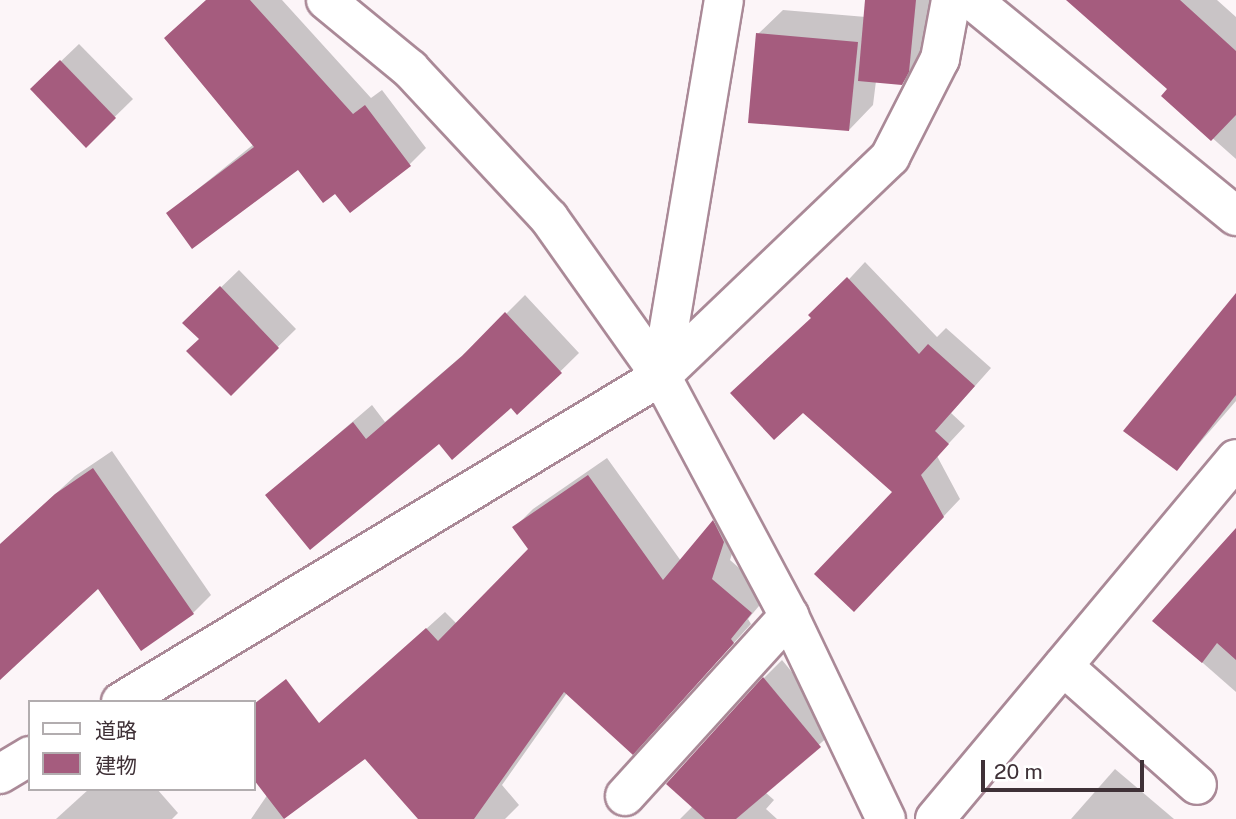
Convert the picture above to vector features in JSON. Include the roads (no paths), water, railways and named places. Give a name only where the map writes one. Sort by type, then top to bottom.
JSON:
[{"type":"street","points":[[326,0],[410,69],[549,218],[661,376],[789,616],[886,819]]},
{"type":"street","points":[[661,376],[724,0]]},
{"type":"street","points":[[124,700],[661,376],[890,157],[940,58],[951,0]]},
{"type":"street","points":[[972,0],[1236,216]]},
{"type":"street","points":[[935,819],[1236,458]]},
{"type":"street","points":[[625,796],[789,616]]},
{"type":"street","points":[[1063,666],[1197,785]]},
{"type":"street","points":[[0,774],[28,758]]}]
